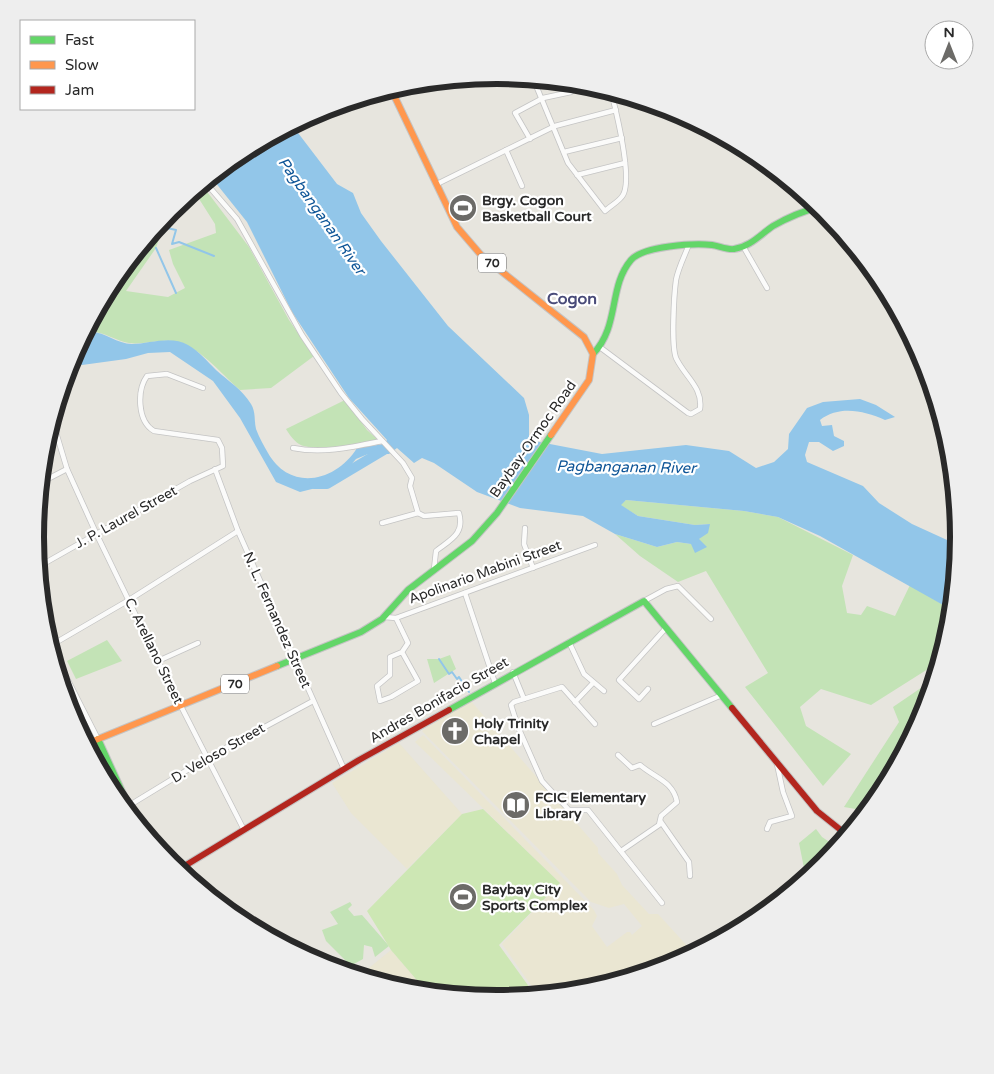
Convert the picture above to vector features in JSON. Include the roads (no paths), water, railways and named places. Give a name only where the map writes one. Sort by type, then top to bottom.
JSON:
[{"type":"street","points":[[537,86],[564,152],[577,175],[605,211],[623,195],[625,163],[622,138],[613,99]]},
{"type":"street","points":[[530,139],[515,114],[543,98],[571,92]]},
{"type":"street","name":"70","points":[[394,96],[457,227],[467,240],[494,265],[584,337],[593,354]]},
{"type":"street","points":[[437,184],[554,126],[616,110]]},
{"type":"street","points":[[564,152],[622,138]]},
{"type":"street","points":[[506,150],[522,186]]},
{"type":"street","points":[[577,175],[625,163]]},
{"type":"street","points":[[209,187],[237,218],[288,312],[323,366],[362,419],[396,454],[412,478],[410,486],[418,513]]},
{"type":"street","points":[[593,354],[602,348],[608,336],[623,277],[631,260],[640,253],[650,250],[707,245],[731,249],[743,246],[776,225],[811,211]]},
{"type":"street","points":[[743,246],[767,288]]},
{"type":"street","points":[[602,348],[688,414],[700,409],[701,399],[699,390],[676,358],[674,345],[676,278],[688,247]]},
{"type":"street","name":"Baybay-Ormoc Road","points":[[383,618],[408,590],[472,541],[497,513],[590,380],[593,354]]},
{"type":"street","points":[[203,388],[167,374],[152,374],[144,380],[140,406],[147,424],[154,431],[218,440],[222,448],[224,463],[223,466],[215,469]]},
{"type":"street","name":"C. Arellano Street","points":[[56,432],[67,469],[96,533],[206,758],[244,830]]},
{"type":"street","points":[[293,448],[307,451],[339,449],[383,441]]},
{"type":"street","points":[[48,479],[67,469]]},
{"type":"street","name":"N. L. Fernandez Street","points":[[215,469],[238,531],[344,769]]},
{"type":"street","name":"J. P. Laurel Street","points":[[45,563],[96,533],[215,469]]},
{"type":"street","points":[[382,523],[418,513],[424,516],[458,513],[461,521],[455,538],[436,551],[434,569]]},
{"type":"street","points":[[524,528],[524,544],[532,568]]},
{"type":"street","points":[[56,642],[129,600],[238,531]]},
{"type":"street","name":"Apolinario Mabini Street","points":[[383,618],[396,618],[595,545]]},
{"type":"street","name":"Andres Bonifacio Street","points":[[185,865],[344,769],[513,672],[666,589],[678,586],[711,619]]},
{"type":"street","points":[[465,593],[495,683]]},
{"type":"street","points":[[644,601],[816,811],[842,831]]},
{"type":"street","name":"70","points":[[92,741],[181,707],[361,632],[383,618]]},
{"type":"street","points":[[396,618],[408,643],[402,652],[390,657],[389,678],[377,686],[380,701],[400,693],[418,681],[402,652]]},
{"type":"street","points":[[648,689],[639,699],[619,680],[666,628]]},
{"type":"street","points":[[569,642],[584,674],[604,691]]},
{"type":"street","points":[[158,661],[198,643]]},
{"type":"street","points":[[513,672],[524,699]]},
{"type":"street","points":[[66,678],[98,739],[116,783]]},
{"type":"street","points":[[575,702],[593,683]]},
{"type":"street","points":[[595,724],[562,686],[514,702],[511,707],[543,784],[569,810],[588,810],[662,903]]},
{"type":"street","points":[[654,724],[722,695]]},
{"type":"street","name":"D. Veloso Street","points":[[131,804],[206,758],[313,701]]},
{"type":"street","points":[[618,755],[632,768],[640,765],[673,789],[677,804],[661,816],[661,822],[689,862],[690,876]]},
{"type":"street","points":[[768,829],[770,822],[792,816],[783,792],[776,760]]},
{"type":"street","points":[[621,851],[661,822]]},
{"type":"water","name":"Pagbanganan River","points":[[296,130],[337,184],[353,193],[361,213],[381,241],[448,326],[524,398],[529,415],[529,440],[602,454],[686,445],[729,451],[756,468],[774,462],[788,449],[789,434],[807,408],[823,402],[860,399],[876,405],[895,417],[885,420],[860,412],[844,411],[828,415],[820,420],[822,426],[832,425],[834,436],[844,441],[844,446],[833,451],[819,442],[809,442],[805,455],[807,462],[863,486],[879,503],[912,524],[950,541],[945,606],[820,536],[778,517],[744,511],[626,500],[621,505],[638,516],[695,525],[710,524],[708,533],[699,539],[707,547],[695,553],[691,544],[677,542],[657,547],[615,534],[583,516],[520,508],[477,492],[434,463],[422,458],[414,463],[397,448],[389,454],[368,454],[356,459],[344,473],[324,486],[300,492],[276,482],[240,418],[213,381],[170,352],[148,353],[126,359],[78,364],[92,332],[102,334],[120,342],[132,344],[167,340],[188,345],[243,394],[253,407],[256,429],[268,453],[277,465],[288,473],[300,478],[313,478],[325,475],[337,469],[348,460],[357,448],[384,444],[387,440],[349,398],[292,312],[247,222],[215,182],[270,144]]},
{"type":"waterway","points":[[166,228],[176,230],[172,244],[179,242],[214,256]]},
{"type":"waterway","points":[[156,248],[176,293]]},
{"type":"waterway","points":[[314,484],[327,484],[389,447]]},
{"type":"waterway","points":[[439,659],[449,674],[452,672],[457,679],[459,677],[469,692]]},
{"type":"place","name":"Brgy. Cogon Basketball Court","points":[[463,208]]},
{"type":"place","name":"Holy Trinity Chapel","points":[[455,731]]},
{"type":"place","name":"FCIC Elementary Library","points":[[516,805]]},
{"type":"place","name":"Baybay City Sports Complex","points":[[463,897]]},
{"type":"district","name":"Cogon","points":[[572,299]]}]
